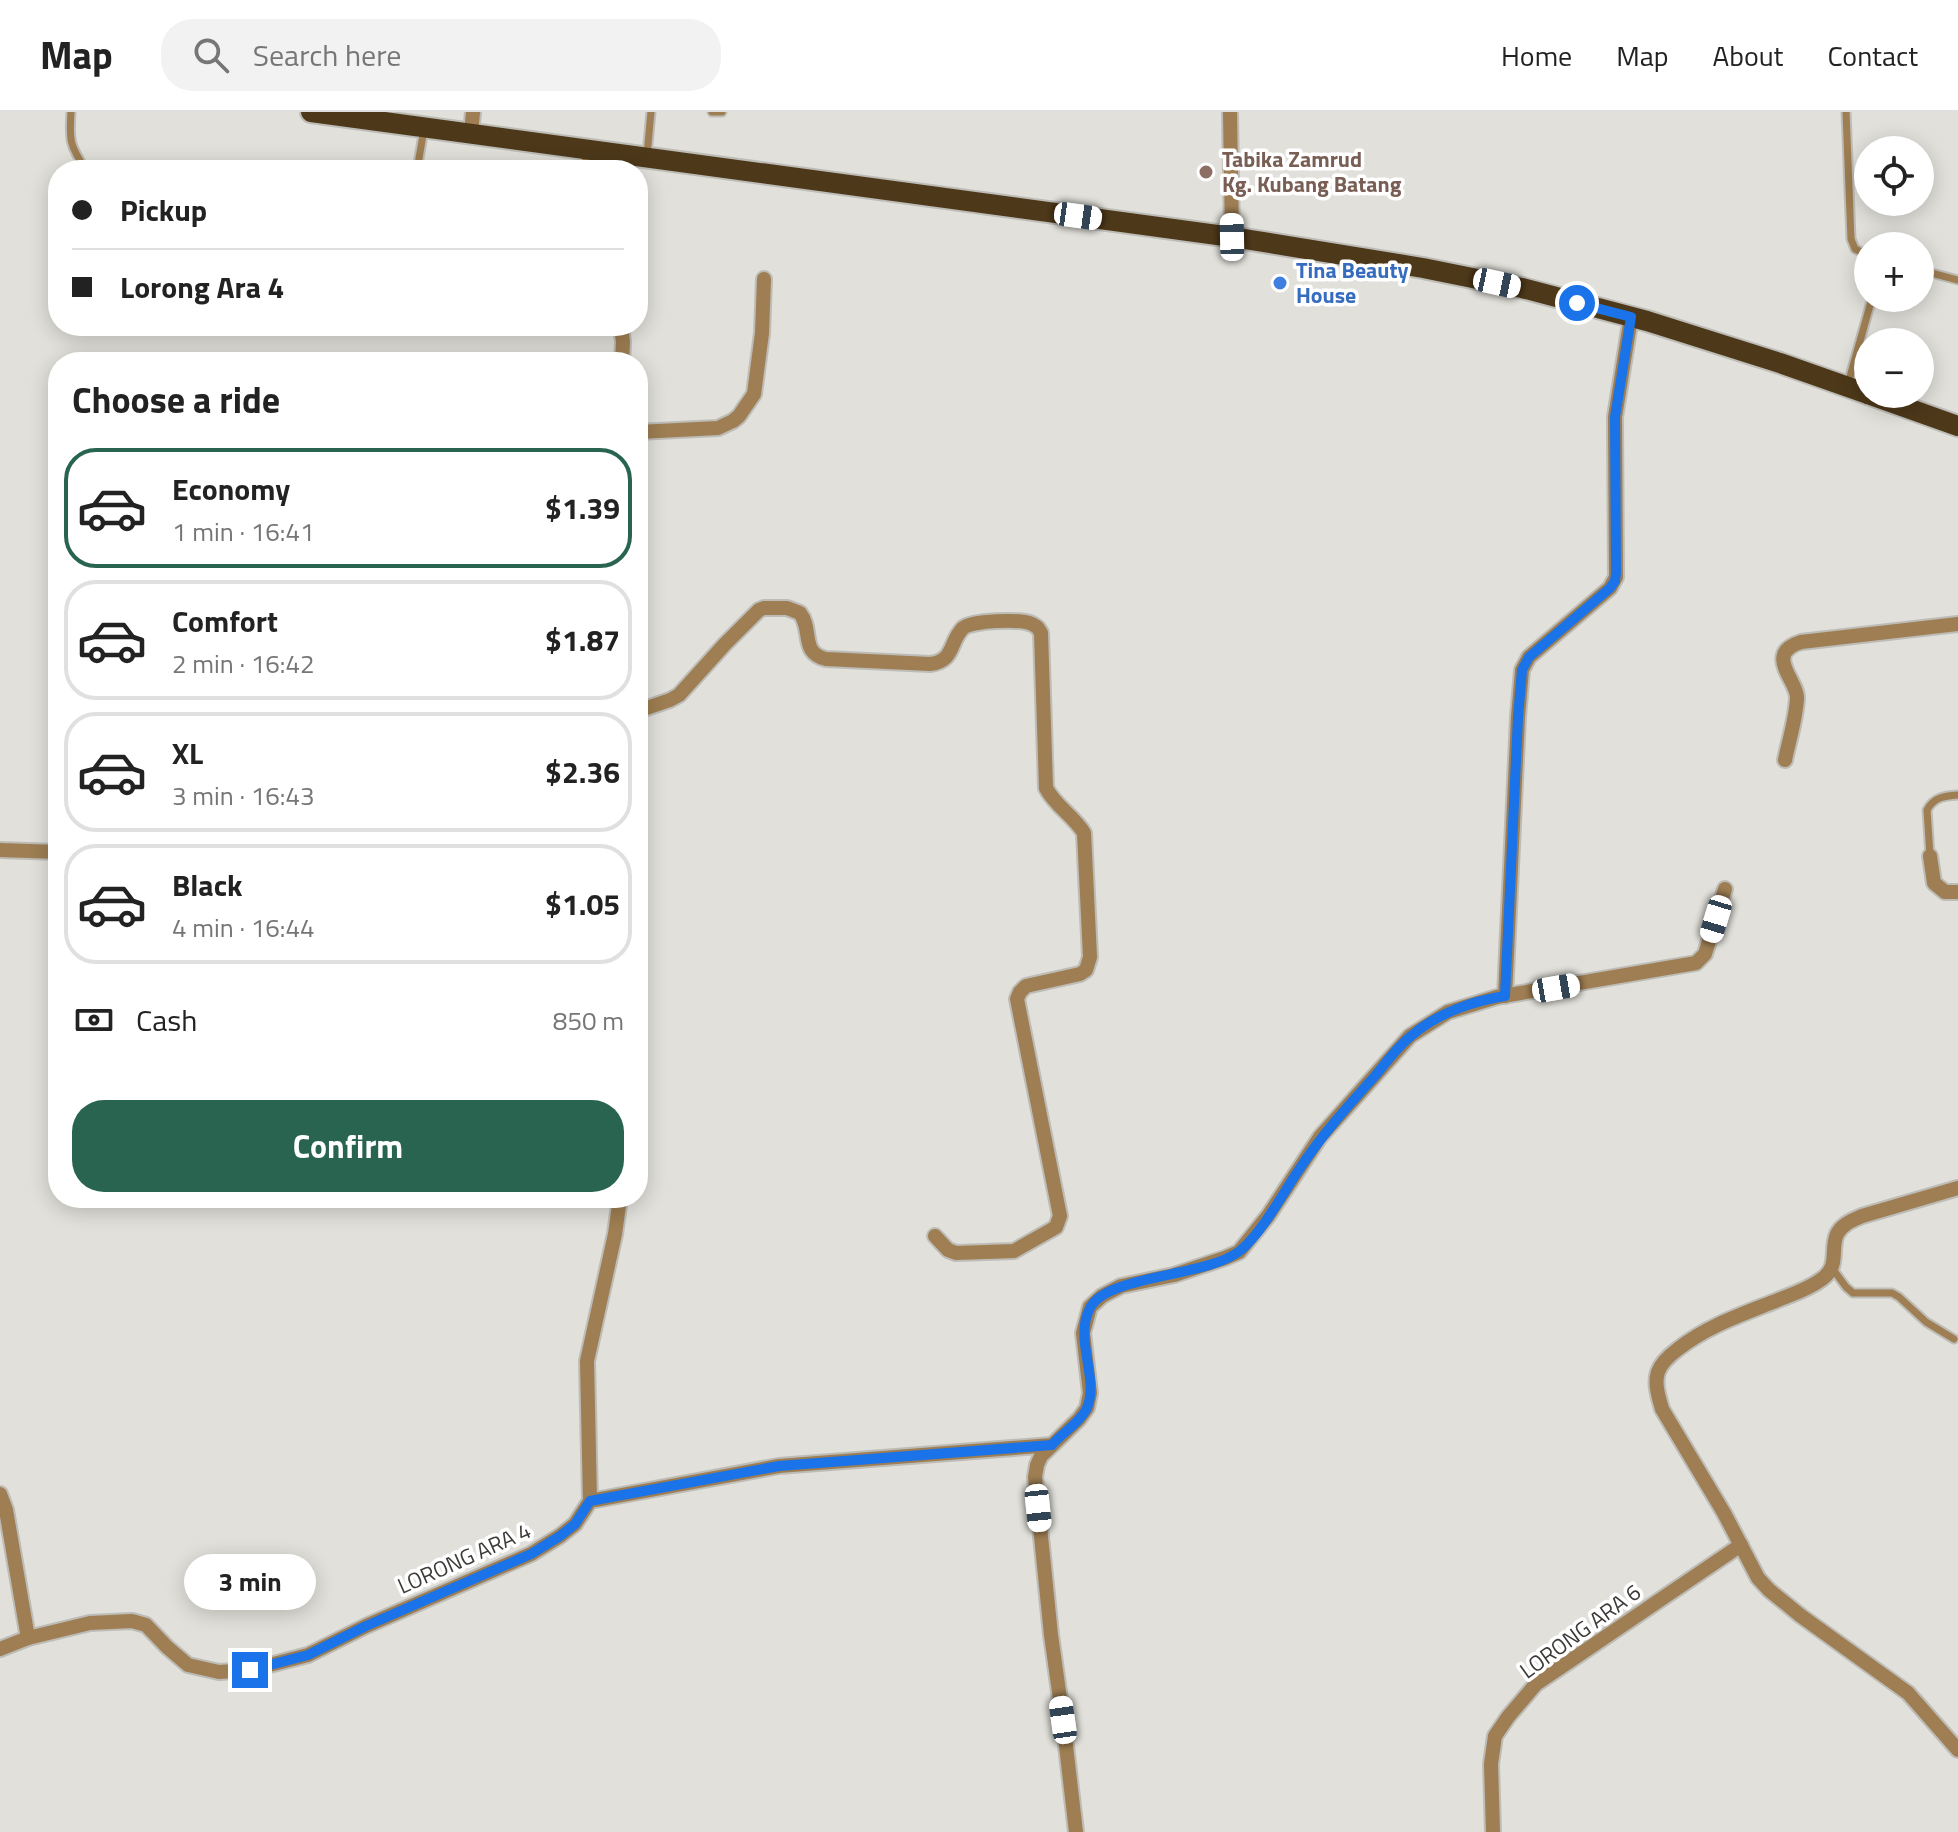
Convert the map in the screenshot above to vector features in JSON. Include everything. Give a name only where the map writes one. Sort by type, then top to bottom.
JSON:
[{"type":"main road","points":[[311,112],[471,133],[589,160],[647,157],[1232,237],[1423,268],[1522,288],[1631,317],[1854,389]]},
{"type":"main road","points":[[1907,408],[1958,426]]},
{"type":"street","points":[[471,133],[473,112]]},
{"type":"street","points":[[1230,112],[1232,237]]},
{"type":"street","points":[[648,432],[718,428],[739,416],[754,394],[762,333],[764,279]]},
{"type":"street","points":[[1505,996],[1522,670],[1529,657],[1610,588],[1616,577],[1615,417],[1631,317]]},
{"type":"street","points":[[648,708],[679,695],[725,644],[764,608],[795,609],[800,613],[807,625],[810,648],[826,659],[936,664],[946,658],[959,634],[971,623],[1023,622],[1037,627],[1041,633],[1046,788],[1084,833],[1090,957],[1086,970],[1080,974],[1026,986],[1017,999],[1060,1216],[1056,1227],[1014,1251],[956,1253],[948,1250],[935,1236]]},
{"type":"street","points":[[1785,760],[1797,699],[1795,687],[1785,671],[1785,654],[1789,648],[1801,642],[1958,624]]},
{"type":"street","points":[[0,850],[48,852]]},
{"type":"street","points":[[1930,856],[1934,883],[1945,892],[1958,892]]},
{"type":"street","points":[[1076,1832],[1035,1477],[1041,1456],[1087,1408],[1090,1393],[1083,1333],[1090,1307],[1121,1286],[1174,1275],[1239,1252],[1268,1216],[1320,1137],[1410,1036],[1448,1012],[1505,996],[1696,963],[1705,954],[1725,889]]},
{"type":"street","points":[[1958,1188],[1849,1222],[1836,1236],[1835,1257],[1825,1277],[1810,1287],[1714,1326],[1688,1341],[1668,1357],[1658,1372],[1657,1390],[1662,1409],[1724,1513],[1758,1578],[1801,1616],[1908,1693],[1958,1750]]},
{"type":"street","points":[[619,1208],[587,1361],[590,1501],[779,1466],[1052,1445]]},
{"type":"street","points":[[0,1494],[6,1510],[28,1638]]},
{"type":"street","name":"LORONG ARA 4","points":[[0,1649],[28,1638],[90,1623],[132,1621],[146,1625],[188,1665],[219,1672],[250,1670],[308,1655],[366,1626],[531,1554],[575,1524],[590,1501]]},
{"type":"street","name":"LORONG ARA 6","points":[[1493,1832],[1491,1764],[1495,1736],[1526,1695],[1536,1684],[1741,1545]]},
{"type":"lane","points":[[71,112],[72,146],[80,160]]},
{"type":"lane","points":[[647,157],[651,112]]},
{"type":"lane","points":[[712,112],[722,112]]},
{"type":"lane","points":[[1846,112],[1851,239],[1854,246]]},
{"type":"lane","points":[[419,160],[424,127]]},
{"type":"lane","points":[[1934,274],[1958,280]]},
{"type":"lane","points":[[1847,387],[1868,312]]},
{"type":"lane","points":[[1930,856],[1927,810],[1930,803],[1936,798],[1958,795]]},
{"type":"lane","points":[[1832,1268],[1849,1291],[1858,1295],[1884,1292],[1896,1295],[1926,1322],[1954,1339]]},
{"type":"place","name":"Tabika Zamrud Kg. Kubang Batang","points":[[1206,172]]},
{"type":"place","name":"Tina Beauty House","points":[[1280,283]]},
{"type":"route","points":[[250,1670],[308,1655],[366,1626],[531,1554],[575,1524],[590,1501],[779,1466],[1052,1445],[1087,1408],[1090,1393],[1083,1333],[1090,1307],[1121,1286],[1174,1275],[1239,1252],[1268,1216],[1320,1137],[1410,1036],[1448,1012],[1505,996],[1523,665],[1610,588],[1616,573],[1615,417],[1631,317],[1577,303]]}]
